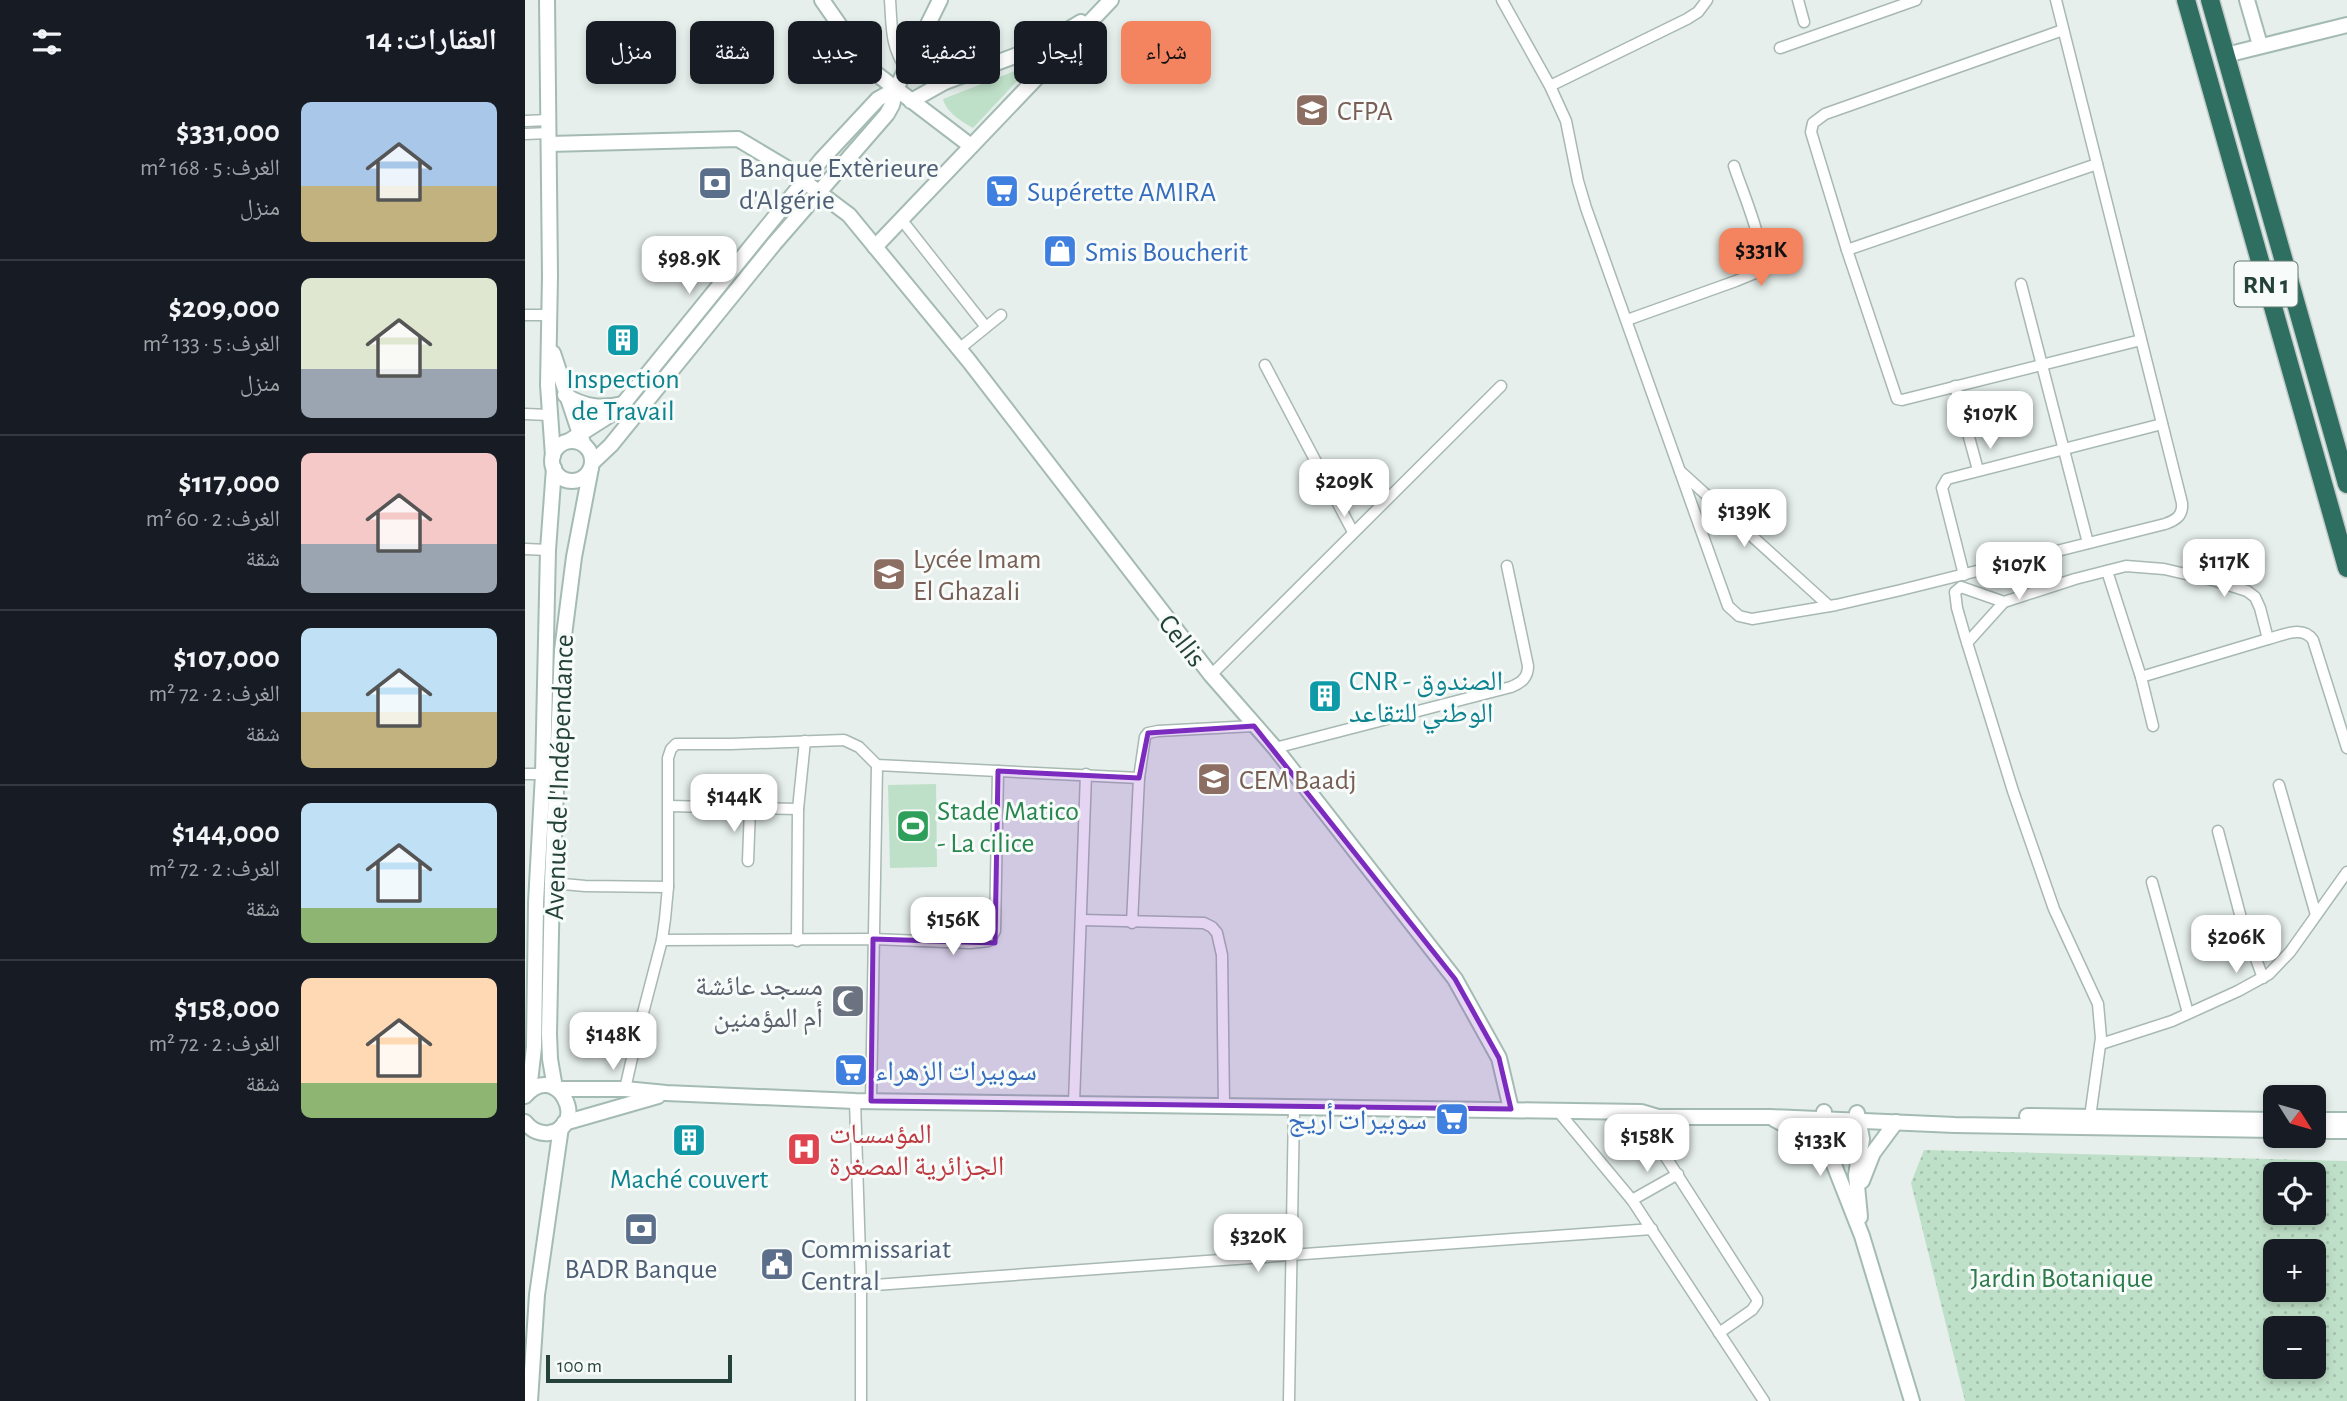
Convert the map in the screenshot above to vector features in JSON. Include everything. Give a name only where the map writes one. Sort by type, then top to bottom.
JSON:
[{"type":"highway","name":"RN 1","points":[[2186,0],[2347,568]]},
{"type":"highway","name":"RN 1","points":[[2210,0],[2347,484]]},
{"type":"main road","name":"Avenue de l'Indépendance","points":[[527,1094],[534,1047],[530,903],[543,774],[548,550],[553,462],[549,415],[547,0]]},
{"type":"main road","points":[[822,0],[870,69],[971,146]]},
{"type":"main road","points":[[930,21],[940,0]]},
{"type":"main road","points":[[911,101],[945,82],[1039,47],[1069,31],[1111,0]]},
{"type":"main road","points":[[875,247],[1111,0]]},
{"type":"main road","points":[[2247,0],[2260,46]]},
{"type":"main road","points":[[2226,55],[2347,25]]},
{"type":"main road","points":[[896,89],[878,99],[867,110],[804,182],[624,403],[577,440],[559,446],[553,462],[562,478],[582,478],[617,438],[819,192],[887,114],[898,84]]},
{"type":"main road","name":"Cellis","points":[[549,132],[739,139],[761,151],[849,215],[959,349],[1210,675],[1275,748],[1455,979],[1499,1058],[1511,1109]]},
{"type":"main road","name":"Avenue de l'Indépendance","points":[[549,338],[577,440]]},
{"type":"main road","points":[[565,395],[588,406],[624,403]]},
{"type":"main road","points":[[577,440],[590,452],[591,466]]},
{"type":"main road","name":"Avenue de l'Indépendance","points":[[563,1125],[569,1109],[567,1101],[557,1089],[549,1046],[552,883],[562,651],[574,557],[591,466]]},
{"type":"main road","points":[[527,1094],[542,1086],[557,1089],[625,1089],[855,1101],[1511,1109],[1641,1112],[1658,1117],[1824,1114]]},
{"type":"main road","points":[[525,1122],[534,1131],[555,1131],[563,1125],[666,1093]]},
{"type":"main road","points":[[1641,1112],[1657,1107],[1824,1114],[1955,1125],[2263,1130]]},
{"type":"main road","points":[[1824,1114],[1833,1163],[1862,1236],[1912,1401]]},
{"type":"main road","points":[[1770,1117],[1807,1137],[1833,1163]]},
{"type":"main road","points":[[1858,1117],[2263,1120]]},
{"type":"main road","points":[[1858,1117],[1862,1145],[1856,1175],[1862,1236]]},
{"type":"main road","points":[[2326,1120],[2347,1120]]},
{"type":"main road","points":[[1858,1192],[1873,1153],[1896,1122]]},
{"type":"main road","points":[[530,1401],[537,1295],[563,1125]]},
{"type":"main road","points":[[2326,1131],[2347,1131]]},
{"type":"street","points":[[890,0],[892,43],[896,52]]},
{"type":"street","points":[[1502,0],[1550,86],[1566,121],[1578,181],[1728,606],[1739,616],[1752,619],[1829,606],[1964,575],[2165,524],[2175,521],[2181,513],[2182,503],[2056,0]]},
{"type":"street","points":[[1550,86],[1687,19],[1698,12],[1707,0]]},
{"type":"street","points":[[1798,0],[1804,22]]},
{"type":"street","points":[[1780,48],[1916,0]]},
{"type":"street","points":[[2063,30],[1825,114],[1816,119],[1811,132],[1895,397],[1902,400],[2141,340]]},
{"type":"street","points":[[525,121],[549,132]]},
{"type":"street","points":[[525,134],[549,132]]},
{"type":"street","points":[[1847,250],[2097,164]]},
{"type":"street","points":[[1627,320],[1736,281],[1761,268],[1756,233],[1734,166]]},
{"type":"street","points":[[901,219],[986,327]]},
{"type":"street","points":[[2021,284],[2088,543]]},
{"type":"street","points":[[525,315],[550,315]]},
{"type":"street","points":[[959,349],[1001,315]]},
{"type":"street","points":[[1265,365],[1353,532]]},
{"type":"street","points":[[1210,675],[1501,386]]},
{"type":"street","points":[[1955,386],[1978,470]]},
{"type":"street","points":[[525,414],[549,415]]},
{"type":"street","points":[[1964,575],[1942,488],[1947,479],[2162,424]]},
{"type":"street","points":[[1679,471],[1829,606]]},
{"type":"street","points":[[525,549],[548,550]]},
{"type":"street","points":[[1275,748],[1511,687],[1521,682],[1527,675],[1528,666],[1507,566]]},
{"type":"street","points":[[1967,643],[2004,601],[2108,571],[2140,566],[2217,581],[2247,591],[2255,597],[2260,608],[2268,639]]},
{"type":"street","points":[[2108,571],[2141,677],[2153,726]]},
{"type":"street","points":[[2004,601],[1961,587],[1955,592],[1967,643],[2013,792],[2054,909],[2098,1004],[2101,1044],[2090,1117]]},
{"type":"street","points":[[2141,677],[2301,631],[2310,635],[2347,748]]},
{"type":"street","points":[[1132,923],[1139,778],[1145,737],[1148,733],[1254,726]]},
{"type":"street","points":[[625,1089],[662,940],[669,887],[668,758],[671,749],[677,744],[843,740],[852,743],[877,765],[1139,778]]},
{"type":"street","points":[[797,941],[798,809],[805,741]]},
{"type":"street","points":[[871,1101],[877,765]]},
{"type":"street","points":[[662,940],[873,939],[985,943],[993,936],[998,771]]},
{"type":"street","points":[[525,774],[543,774]]},
{"type":"street","points":[[1074,1103],[1086,774]]},
{"type":"street","points":[[2279,785],[2316,915]]},
{"type":"street","points":[[669,806],[798,809]]},
{"type":"street","points":[[748,861],[750,808]]},
{"type":"street","points":[[2218,831],[2241,918],[2263,978]]},
{"type":"street","points":[[2101,1044],[2188,1013],[2263,978],[2279,966],[2347,872]]},
{"type":"street","points":[[2151,882],[2188,1013]]},
{"type":"street","points":[[552,883],[669,887]]},
{"type":"street","points":[[1082,920],[1132,923],[1195,922],[1212,926],[1217,933],[1222,955],[1224,1106]]},
{"type":"street","points":[[855,1101],[861,1286],[861,1401]]},
{"type":"street","points":[[1289,1401],[1294,1107]]},
{"type":"street","points":[[1557,1111],[1632,1200],[1764,1401]]},
{"type":"street","points":[[1653,1137],[1756,1299],[1757,1303],[1752,1310],[1719,1333]]},
{"type":"street","points":[[1632,1200],[1678,1174]]},
{"type":"street","points":[[861,1286],[1652,1229]]},
{"type":"highlighted area","points":[[1254,726],[1455,979],[1499,1058],[1511,1109],[871,1101],[873,939],[995,943],[998,771],[1139,778],[1148,733]]},
{"type":"green space","points":[[1014,71],[1014,84],[973,128],[947,108],[943,99],[982,84],[1000,84],[1000,77]]},
{"type":"green space","name":"Stade Matico - La cilice","points":[[936,784],[937,867],[890,868],[888,785]]},
{"type":"green space","name":"Jardin Botanique","points":[[1924,1150],[2347,1161],[2347,1401],[1965,1401],[1911,1183]]},
{"type":"place","name":"CFPA","points":[[1312,110]]},
{"type":"place","name":"Banque Extèrieure d'Algérie","points":[[715,183]]},
{"type":"place","name":"Supérette AMIRA","points":[[1002,191]]},
{"type":"place","name":"Smis Boucherit","points":[[1060,251]]},
{"type":"place","name":"Inspection de Travail","points":[[623,340]]},
{"type":"place","name":"Lycée Imam El Ghazali","points":[[889,574]]},
{"type":"place","name":"CNR - الصندوق الوطني للتقاعد","points":[[1325,696]]},
{"type":"place","name":"CEM Baadj","points":[[1214,779]]},
{"type":"place","name":"Stade Matico - La cilice","points":[[913,826]]},
{"type":"place","name":"مسجد عائشة أم المؤمنين","points":[[848,1001]]},
{"type":"place","name":"سوبيرات الزهراء","points":[[851,1070]]},
{"type":"place","name":"سوبيرات أريج","points":[[1452,1119]]},
{"type":"place","name":"Maché couvert","points":[[689,1140]]},
{"type":"place","name":"المؤسسات الجزائرية المصغرة","points":[[804,1149]]},
{"type":"place","name":"BADR Banque","points":[[641,1229]]},
{"type":"place","name":"Commissariat Central","points":[[777,1264]]}]
